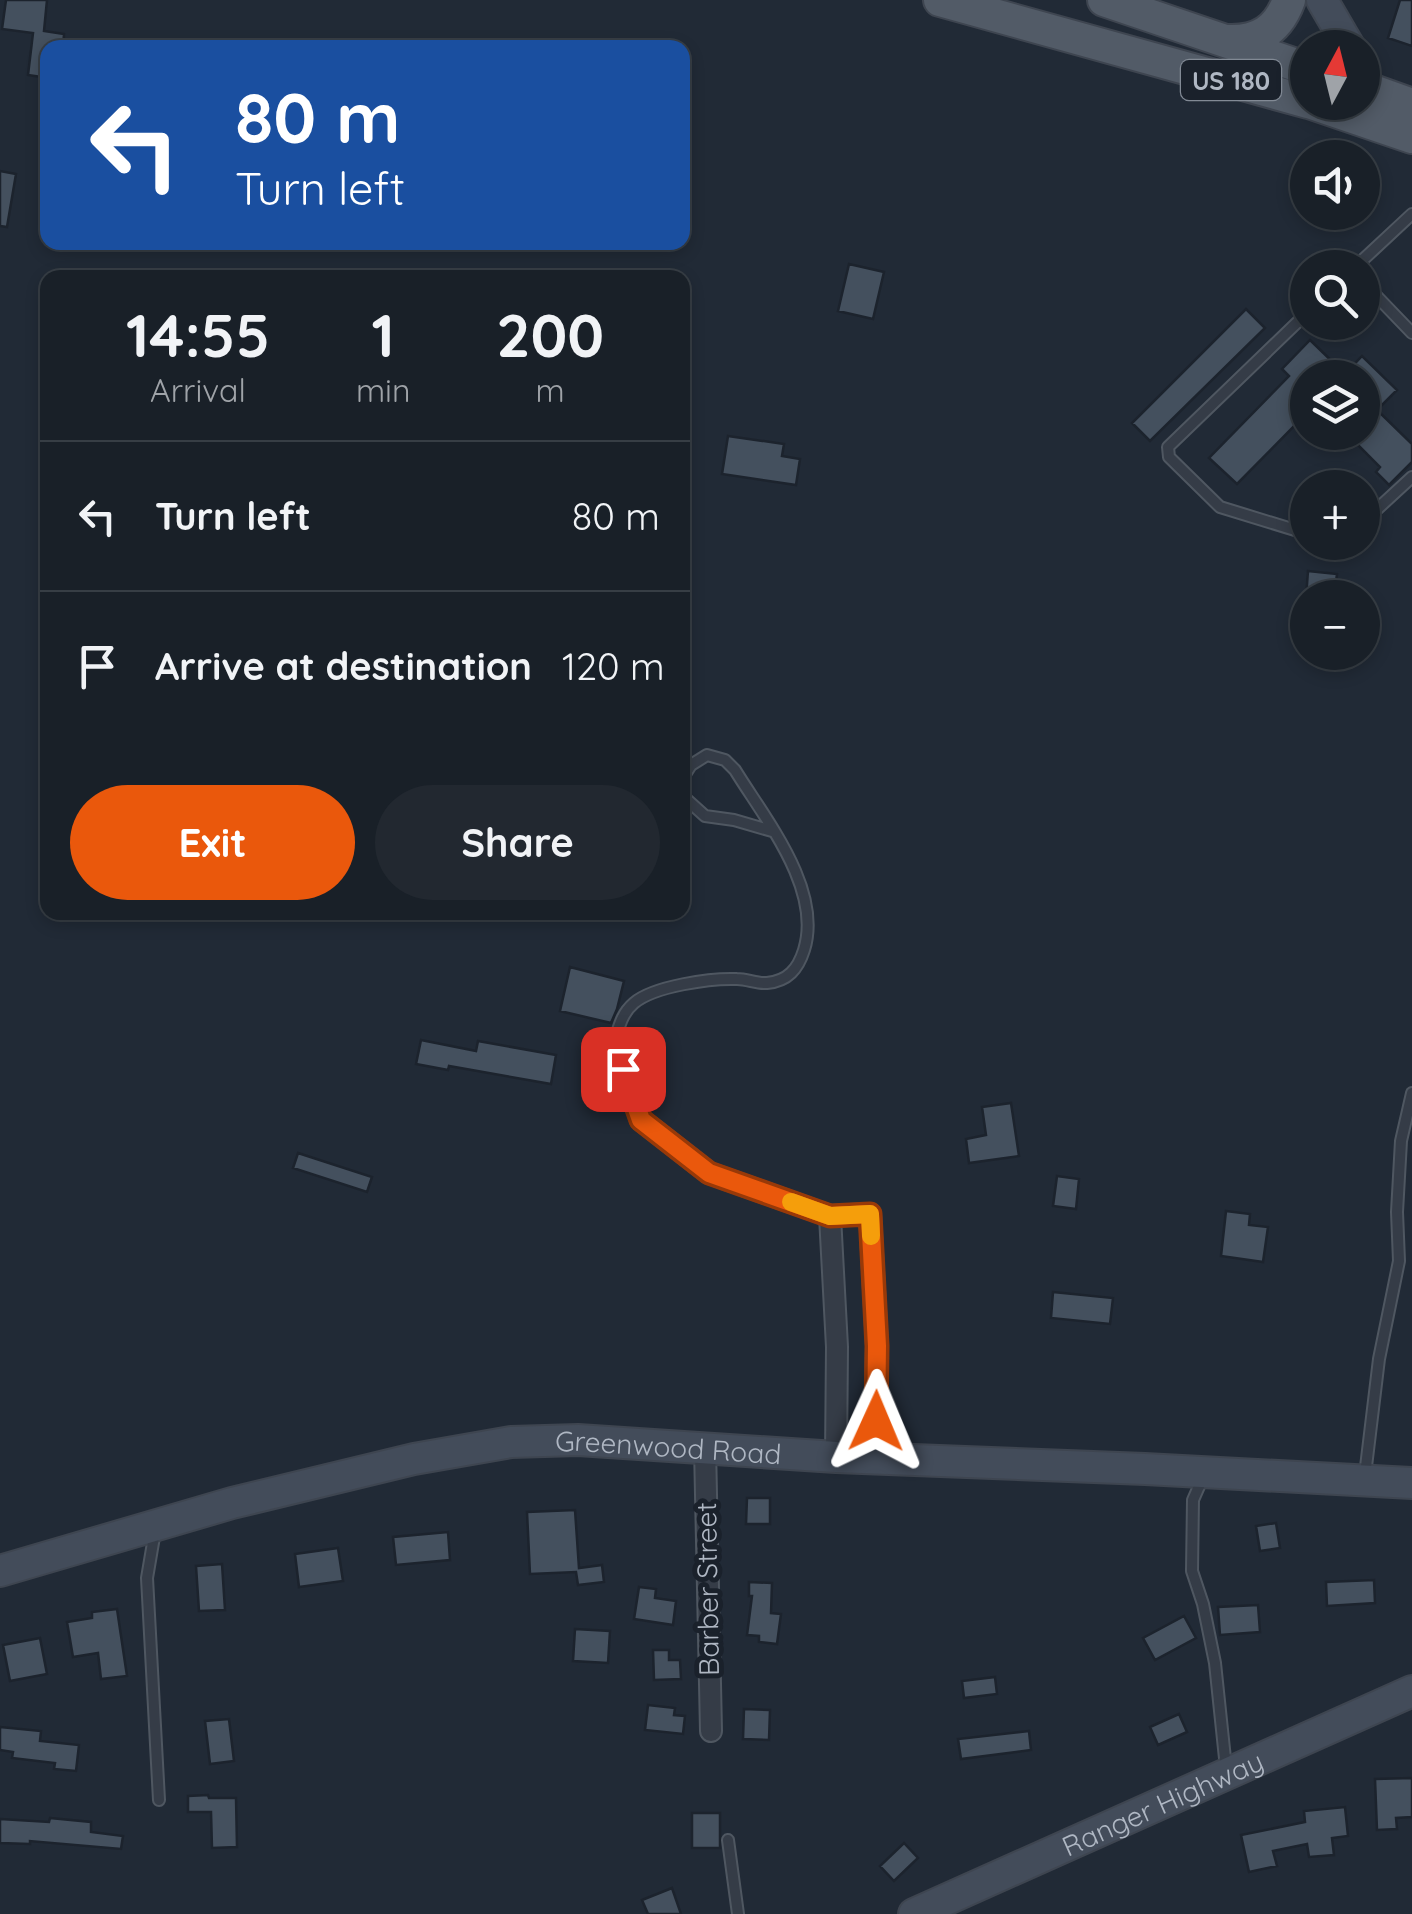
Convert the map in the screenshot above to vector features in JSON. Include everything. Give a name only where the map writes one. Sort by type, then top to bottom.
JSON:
[{"type":"main road","name":"US 180","points":[[940,0],[1290,97]]},
{"type":"main road","name":"US 180","points":[[1104,0],[1158,12],[1290,62]]},
{"type":"main road","points":[[1228,41],[1248,42],[1263,34],[1284,14],[1288,0]]},
{"type":"main road","name":"US 180","points":[[1380,97],[1409,132]]},
{"type":"main road","name":"US 180","points":[[1369,120],[1409,132]]},
{"type":"street","points":[[1322,0],[1340,30]]},
{"type":"street","points":[[614,1043],[641,1120],[709,1173],[830,1216],[870,1214],[877,1346],[875,1458]]},
{"type":"street","points":[[830,1216],[837,1347],[836,1458]]},
{"type":"street","name":"Greenwood Road","points":[[0,1571],[232,1502],[414,1459],[511,1442],[578,1440],[836,1458],[1412,1482]]},
{"type":"street","name":"Barber Street","points":[[705,1447],[711,1731]]},
{"type":"street","name":"Ranger Highway","points":[[914,1914],[1412,1691]]},
{"type":"lane","points":[[1373,250],[1412,214]]},
{"type":"lane","points":[[1380,300],[1412,334]]},
{"type":"lane","points":[[1290,329],[1168,447],[1169,457],[1220,507],[1290,528]]},
{"type":"lane","points":[[1380,505],[1412,476]]},
{"type":"lane","points":[[614,1043],[622,1017],[636,1000],[661,990],[716,979],[764,984],[786,978],[799,966],[808,938],[806,904],[794,866],[735,770],[725,760],[706,756],[690,767]]},
{"type":"lane","points":[[690,802],[705,816],[773,832]]},
{"type":"lane","points":[[1364,1481],[1379,1359],[1399,1261],[1397,1212],[1402,1141],[1412,1093]]},
{"type":"lane","points":[[1399,1261],[1412,1263]]},
{"type":"lane","points":[[1205,1472],[1194,1500],[1192,1571],[1204,1604],[1227,1774]]},
{"type":"lane","points":[[156,1525],[147,1578],[159,1800]]},
{"type":"lane","points":[[728,1840],[738,1914]]},
{"type":"building","points":[[6,0],[47,0],[44,31],[64,34],[64,40],[40,40],[40,77],[28,75],[33,33],[2,29]]},
{"type":"building","points":[[1400,0],[1412,0],[1412,46],[1388,38]]},
{"type":"building","points":[[0,171],[16,174],[7,227],[0,226]]},
{"type":"building","points":[[849,264],[884,272],[873,319],[838,311]]},
{"type":"building","points":[[1246,309],[1265,328],[1150,441],[1132,423]]},
{"type":"building","points":[[1310,340],[1331,360],[1291,360]]},
{"type":"building","points":[[1290,361],[1290,430],[1237,484],[1209,458],[1289,376],[1282,369]]},
{"type":"building","points":[[1380,373],[1397,390],[1380,407]]},
{"type":"building","points":[[1380,413],[1412,444],[1412,462],[1389,485],[1380,476],[1380,467],[1363,450],[1380,450]]},
{"type":"building","points":[[728,436],[784,444],[782,456],[800,459],[796,485],[722,474]]},
{"type":"building","points":[[1308,571],[1337,574],[1336,580],[1307,580]]},
{"type":"building","points":[[570,967],[624,981],[611,1023],[560,1011]]},
{"type":"building","points":[[421,1040],[476,1051],[478,1041],[556,1055],[551,1084],[416,1064]]},
{"type":"building","points":[[1011,1103],[1019,1156],[969,1163],[966,1139],[986,1135],[982,1107]]},
{"type":"building","points":[[298,1153],[372,1177],[367,1192],[293,1168]]},
{"type":"building","points":[[1057,1176],[1079,1179],[1076,1209],[1053,1206]]},
{"type":"building","points":[[1226,1211],[1250,1214],[1249,1225],[1268,1227],[1263,1262],[1221,1256]]},
{"type":"building","points":[[1053,1292],[1113,1298],[1110,1324],[1051,1318]]},
{"type":"building","points":[[747,1498],[770,1498],[770,1524],[746,1524]]},
{"type":"building","points":[[575,1510],[579,1568],[602,1565],[604,1582],[578,1585],[576,1572],[530,1574],[527,1512]]},
{"type":"building","points":[[1276,1523],[1280,1548],[1260,1551],[1256,1526]]},
{"type":"building","points":[[448,1532],[450,1560],[396,1565],[393,1537]]},
{"type":"building","points":[[338,1548],[343,1581],[299,1587],[295,1554]]},
{"type":"building","points":[[222,1564],[225,1610],[199,1611],[196,1566]]},
{"type":"building","points":[[1374,1580],[1375,1603],[1327,1606],[1326,1582]]},
{"type":"building","points":[[749,1582],[772,1583],[771,1613],[781,1614],[777,1644],[759,1642],[759,1636],[747,1635],[752,1596]]},
{"type":"building","points":[[639,1587],[656,1589],[655,1598],[676,1601],[673,1625],[634,1619]]},
{"type":"building","points":[[1258,1605],[1260,1632],[1220,1635],[1218,1607]]},
{"type":"building","points":[[117,1609],[127,1676],[101,1679],[98,1653],[73,1657],[67,1622],[92,1618],[92,1612]]},
{"type":"building","points":[[1184,1616],[1196,1638],[1155,1660],[1143,1638]]},
{"type":"building","points":[[575,1629],[610,1631],[608,1663],[573,1661]]},
{"type":"building","points":[[40,1638],[47,1674],[10,1681],[3,1645]]},
{"type":"building","points":[[653,1650],[669,1650],[669,1660],[680,1660],[681,1679],[654,1680]]},
{"type":"building","points":[[995,1677],[997,1694],[964,1698],[962,1681]]},
{"type":"building","points":[[648,1705],[675,1708],[674,1715],[685,1716],[683,1734],[645,1730]]},
{"type":"building","points":[[744,1709],[770,1710],[769,1740],[743,1739]]},
{"type":"building","points":[[1179,1714],[1187,1732],[1158,1745],[1150,1727]]},
{"type":"building","points":[[229,1719],[234,1761],[210,1764],[205,1721]]},
{"type":"building","points":[[0,1727],[41,1731],[40,1741],[79,1745],[76,1771],[54,1769],[55,1763],[12,1758],[13,1752],[0,1750]]},
{"type":"building","points":[[1029,1731],[1031,1750],[961,1759],[958,1739]]},
{"type":"building","points":[[1412,1778],[1412,1817],[1396,1818],[1397,1829],[1377,1830],[1375,1779]]},
{"type":"building","points":[[188,1796],[236,1798],[237,1847],[212,1848],[211,1812],[188,1812]]},
{"type":"building","points":[[1345,1807],[1348,1836],[1332,1838],[1334,1855],[1309,1857],[1307,1844],[1273,1851],[1277,1866],[1249,1872],[1241,1835],[1305,1822],[1304,1811]]},
{"type":"building","points":[[692,1813],[720,1813],[720,1848],[692,1848]]},
{"type":"building","points":[[50,1818],[91,1822],[91,1832],[123,1836],[121,1849],[30,1841],[0,1843],[0,1819],[49,1822]]},
{"type":"building","points":[[904,1843],[918,1858],[894,1881],[880,1866]]},
{"type":"building","points":[[672,1888],[681,1914],[648,1914],[642,1900]]},
{"type":"slow traffic","points":[[791,1202],[830,1216],[870,1214],[871,1236]]},
{"type":"route","points":[[623,1069],[641,1120],[709,1173],[830,1216],[870,1214],[877,1346],[876,1421]]}]
